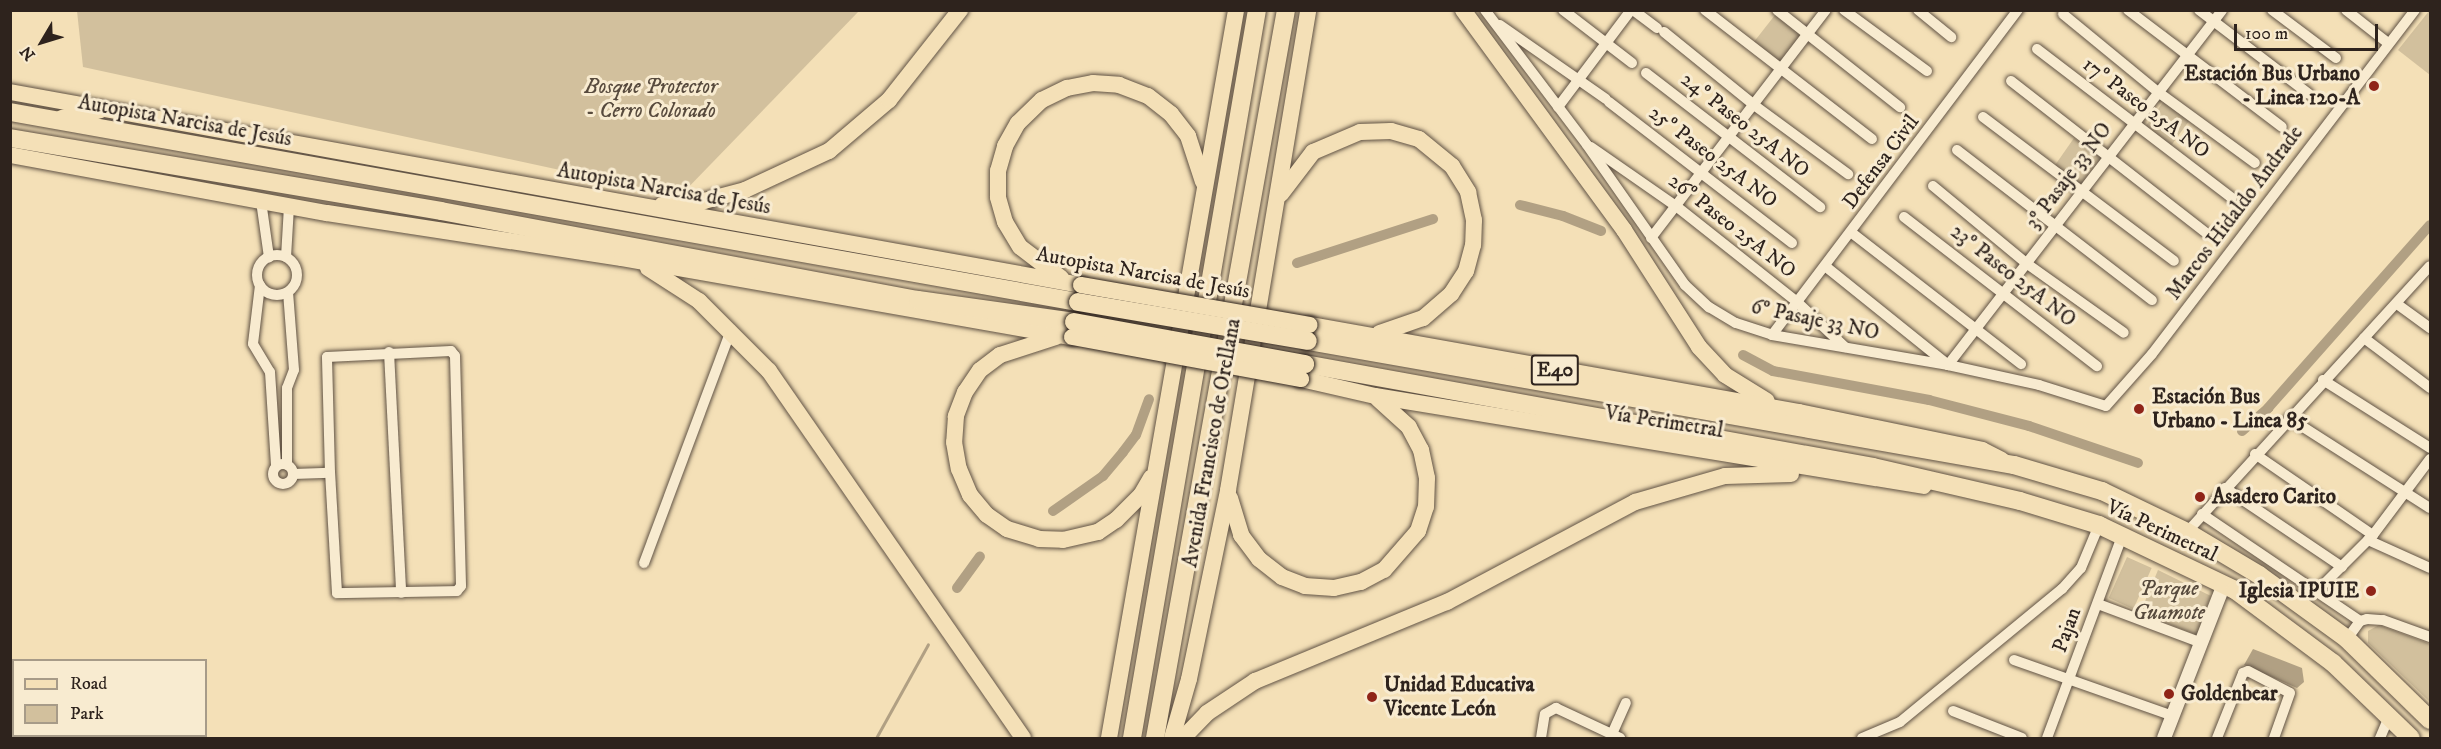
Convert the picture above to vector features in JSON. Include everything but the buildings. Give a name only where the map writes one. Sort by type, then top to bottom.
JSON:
[{"type":"highway","name":"Avenida Francisco de Orellana","points":[[1132,738],[1257,10]]},
{"type":"highway","name":"Avenida Francisco de Orellana","points":[[1155,738],[1286,10]]},
{"type":"highway","points":[[56,121],[101,109]]},
{"type":"highway","name":"Autopista Narcisa de Jesús","points":[[10,112],[1076,290],[1309,333]]},
{"type":"highway","points":[[10,138],[441,211],[918,300],[1070,332],[1303,371]]},
{"type":"highway","name":"Vía Perimetral","points":[[1309,333],[2014,465],[2102,491],[2187,532],[2259,575],[2347,639],[2430,720]]},
{"type":"highway","name":"Vía Perimetral","points":[[1303,371],[1873,467],[2020,501],[2099,525],[2123,534],[2224,584],[2333,663],[2390,715],[2411,738]]},
{"type":"main road","points":[[634,206],[682,204],[724,196],[764,184],[829,151],[889,100],[960,10]]},
{"type":"main road","points":[[1109,738],[1236,10]]},
{"type":"main road","name":"Avenida Francisco de Orellana","points":[[1172,738],[1189,678],[1228,490],[1308,10]]},
{"type":"main road","points":[[1462,10],[1624,230],[1711,362],[1747,391],[1799,412]]},
{"type":"main road","points":[[1076,290],[1020,247],[1005,222],[998,196],[998,171],[1005,146],[1018,123],[1042,100],[1067,88],[1093,83],[1119,85],[1148,96],[1171,114],[1188,136],[1205,192]]},
{"type":"main road","name":"Autopista Narcisa de Jesús","points":[[10,92],[634,206],[1076,290]]},
{"type":"main road","points":[[1278,200],[1297,168],[1313,152],[1360,132],[1391,131],[1419,139],[1443,155],[1460,178],[1472,204],[1475,232],[1470,259],[1460,282],[1443,303],[1413,324],[1366,334]]},
{"type":"main road","points":[[10,155],[289,206],[1070,332]]},
{"type":"main road","points":[[622,258],[676,283],[731,330],[795,405],[1023,738]]},
{"type":"main road","points":[[1070,332],[1000,355],[980,370],[965,393],[956,416],[954,442],[959,469],[970,495],[987,514],[1007,529],[1033,537],[1063,540],[1098,532],[1116,520],[1141,495],[1156,470]]},
{"type":"main road","name":"Vía Perimetral","points":[[1309,333],[1366,334],[1799,412],[1982,450],[2014,465]]},
{"type":"main road","name":"Vía Perimetral","points":[[1303,371],[1375,396],[1997,502],[2020,501]]},
{"type":"main road","points":[[1228,490],[1241,535],[1259,559],[1282,577],[1305,586],[1334,588],[1360,582],[1384,570],[1418,531],[1426,507],[1427,478],[1421,450],[1409,427],[1375,396]]},
{"type":"main road","points":[[1183,738],[1207,712],[1255,681],[1448,602],[1635,502],[1725,476],[1838,474]]},
{"type":"street","points":[[1563,10],[1632,63]]},
{"type":"street","points":[[1558,107],[1632,10],[1661,30],[1754,105],[1848,174]]},
{"type":"street","points":[[1705,10],[1872,139]]},
{"type":"street","points":[[1777,10],[1900,106]]},
{"type":"street","points":[[1651,238],[1827,10]]},
{"type":"street","points":[[1844,10],[1927,72]]},
{"type":"street","points":[[1918,10],[1952,37]]},
{"type":"street","name":"Defensa Civil","points":[[1773,335],[2018,10]]},
{"type":"street","points":[[2128,10],[2186,57],[2282,127]]},
{"type":"street","points":[[2199,10],[2309,94]]},
{"type":"street","name":"3º Pasaje 33 NO","points":[[1948,365],[2222,10]]},
{"type":"street","points":[[2272,10],[2336,58]]},
{"type":"street","points":[[2346,10],[2388,43]]},
{"type":"street","name":"Marcos Hidaldo Andrade","points":[[2152,354],[2415,10]]},
{"type":"street","points":[[2063,14],[2158,92],[2255,164]]},
{"type":"street","name":"25º Paseo 25A NO","points":[[1488,15],[1702,172],[1792,243]]},
{"type":"street","name":"6º Pasaje 33 NO","points":[[1488,15],[1587,145],[1685,285],[1709,307],[1736,323],[1773,335],[1948,365],[2039,385],[2106,406],[2152,354]]},
{"type":"street","name":"17º Paseo 25A NO","points":[[2037,49],[2232,198]]},
{"type":"street","name":"24º Paseo 25A NO","points":[[1646,73],[1820,207]]},
{"type":"street","points":[[2011,81],[2205,232]]},
{"type":"street","points":[[1983,117],[2174,261]]},
{"type":"street","name":"26º Paseo 25A NO","points":[[1587,145],[1676,206],[1797,302],[1845,347]]},
{"type":"street","points":[[1957,150],[2152,300]]},
{"type":"street","points":[[1933,186],[2026,263],[2124,333]]},
{"type":"street","points":[[261,201],[269,257],[258,270],[260,285],[253,344],[270,372],[285,468]]},
{"type":"street","points":[[286,257],[289,206]]},
{"type":"street","name":"23º Paseo 25A NO","points":[[1904,217],[2004,291],[2097,366]]},
{"type":"street","points":[[1852,232],[2021,364]]},
{"type":"street","points":[[269,257],[286,257],[294,265],[297,277],[288,292],[294,370],[287,388],[285,468]]},
{"type":"street","points":[[1825,266],[1948,365]]},
{"type":"street","points":[[2187,532],[2255,454],[2430,268]]},
{"type":"street","points":[[260,285],[272,295],[288,292]]},
{"type":"street","points":[[2397,304],[2430,328]]},
{"type":"street","points":[[644,563],[731,330]]},
{"type":"street","points":[[2364,338],[2430,388]]},
{"type":"street","points":[[446,349],[455,356],[464,581],[457,591],[337,593],[330,472],[325,360],[389,352],[446,349]]},
{"type":"street","points":[[389,352],[401,593]]},
{"type":"street","points":[[2324,380],[2430,448]]},
{"type":"street","points":[[2289,418],[2430,508]]},
{"type":"street","points":[[2255,454],[2371,537],[2430,568]]},
{"type":"street","points":[[2316,592],[2371,537],[2430,459]]},
{"type":"street","points":[[285,468],[330,472]]},
{"type":"street","points":[[2225,488],[2342,567]]},
{"type":"street","points":[[2202,514],[2360,621],[2383,620],[2430,637]]},
{"type":"street","points":[[1862,738],[1900,722],[2062,589],[2081,568],[2099,525]]},
{"type":"street","name":"Pajan","points":[[2047,738],[2123,534]]},
{"type":"street","points":[[2164,738],[2224,584]]},
{"type":"street","points":[[2098,604],[2202,643]]},
{"type":"street","points":[[2347,639],[2360,621]]},
{"type":"street","points":[[2014,660],[2173,716]]},
{"type":"street","points":[[2217,738],[2243,673],[2248,671],[2290,693],[2274,738]]},
{"type":"street","points":[[1541,738],[1545,714],[1552,708],[1616,736],[1626,703]]},
{"type":"street","points":[[1953,711],[2022,738]]},
{"type":"street","points":[[2380,738],[2390,715]]},
{"type":"green space","name":"Bosque Protector - Cerro Colorado","points":[[77,11],[859,11],[680,196],[83,67]]},
{"type":"green space","points":[[2430,11],[2430,75],[2398,50]]},
{"type":"green space","points":[[1775,15],[1804,38],[1783,65],[1753,43]]},
{"type":"green space","points":[[2164,101],[2190,120],[2170,147],[2145,128]]},
{"type":"green space","points":[[2074,138],[2104,159],[2084,188],[2054,167]]},
{"type":"green space","points":[[2127,557],[2152,568],[2133,609],[2109,598]]},
{"type":"green space","name":"Parque Guamote","points":[[2158,570],[2211,596],[2197,635],[2140,613]]},
{"type":"green space","points":[[2379,625],[2430,644],[2430,702],[2368,643],[2368,631]]},
{"type":"shaded area","points":[[2253,649],[2302,668],[2304,682],[2297,688],[2244,665]]},
{"type":"waterway","points":[[1520,205],[1563,216],[1601,231]]},
{"type":"waterway","points":[[1297,263],[1433,219]]},
{"type":"waterway","points":[[2242,431],[2268,408],[2430,225]]},
{"type":"waterway","points":[[1743,355],[1773,371],[1929,400],[2029,426],[2138,463]]},
{"type":"waterway","points":[[1053,511],[1103,476],[1136,435],[1149,399]]},
{"type":"waterway","points":[[957,588],[980,556]]},
{"type":"waterway","points":[[876,738],[928,644]]},
{"type":"place","name":"Estación Bus Urbano - Linea 120-A","points":[[2374,86]]},
{"type":"place","name":"Estación Bus Urbano - Linea 85","points":[[2139,409]]},
{"type":"place","name":"Asadero Carito","points":[[2200,497]]},
{"type":"place","name":"Iglesia IPUIE","points":[[2371,591]]},
{"type":"place","name":"Goldenbear","points":[[2169,694]]},
{"type":"place","name":"Unidad Educativa Vicente León","points":[[1372,697]]}]
